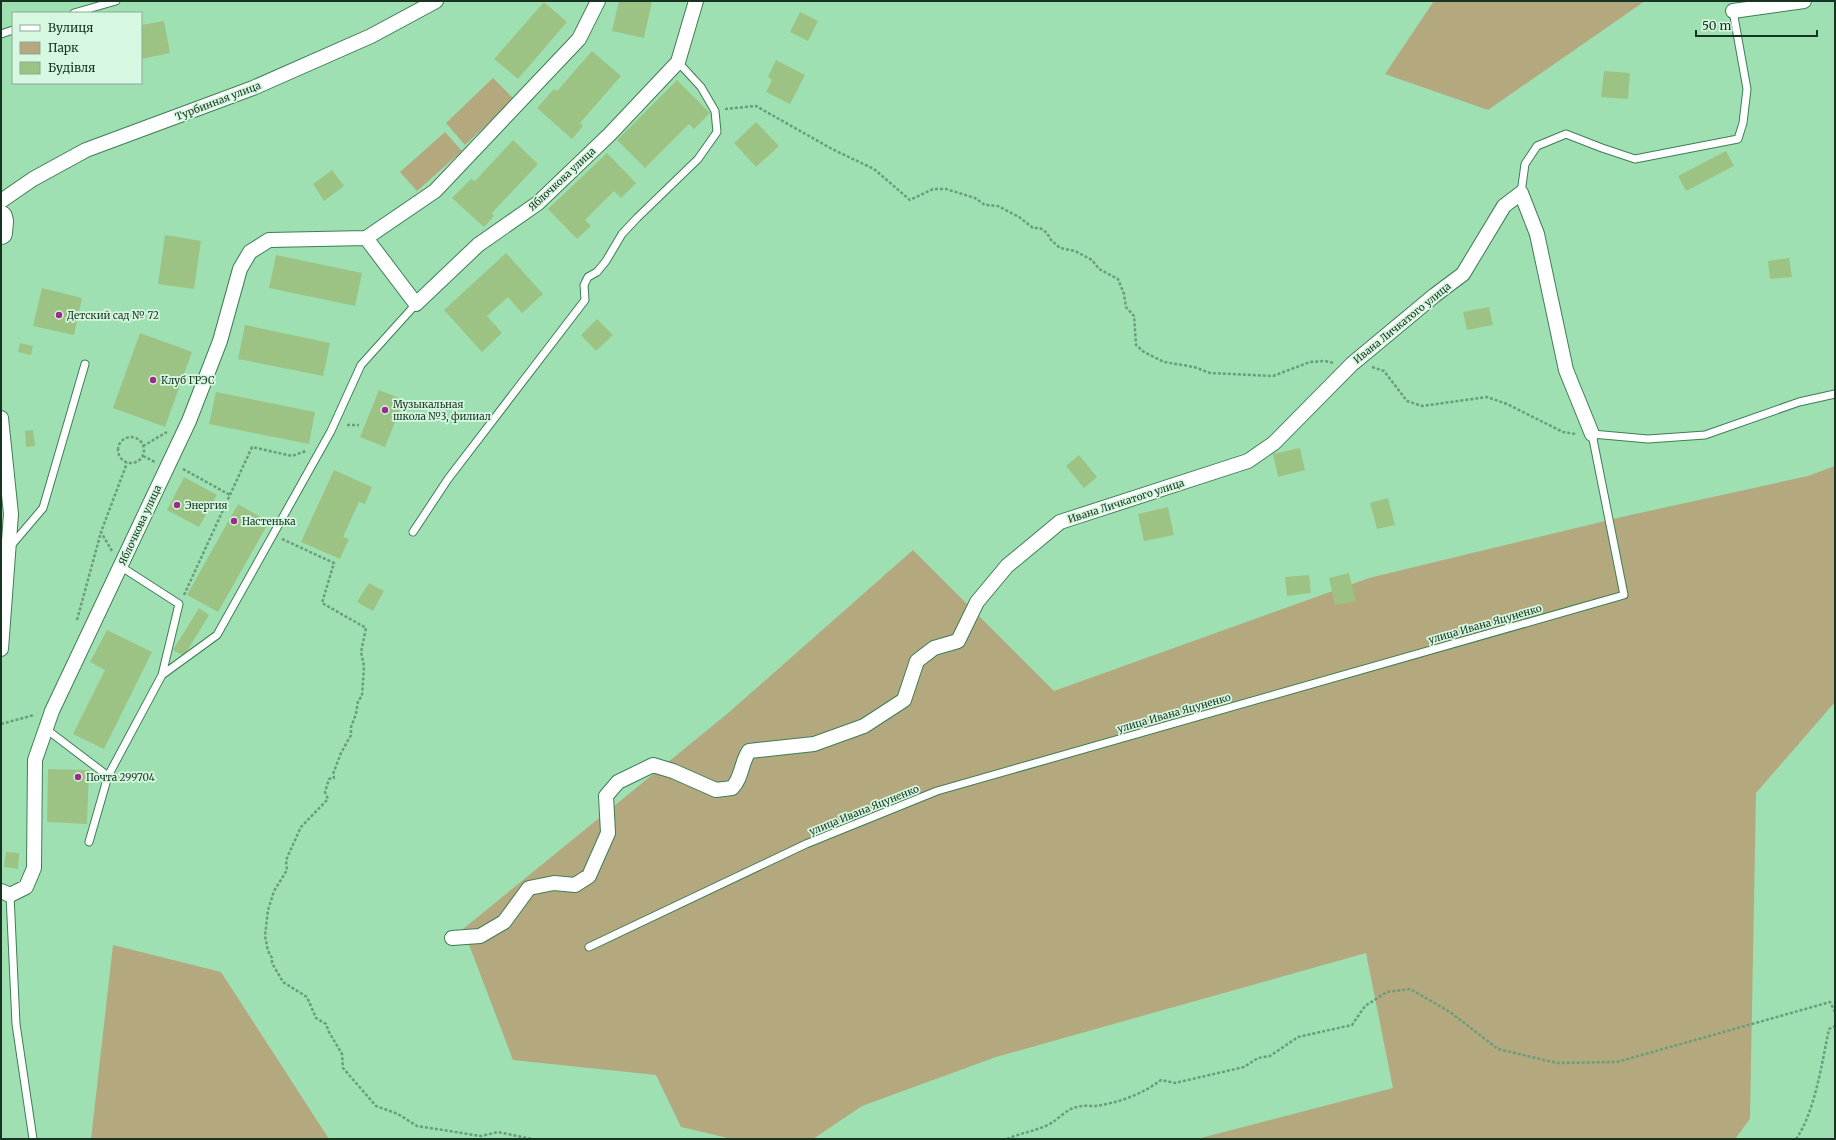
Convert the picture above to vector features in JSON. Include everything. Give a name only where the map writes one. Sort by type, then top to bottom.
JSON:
[{"type":"main road","points":[[1,218],[1,233]]},
{"type":"street","name":"Турбинная улица","points":[[1,201],[33,179],[86,150],[253,88],[371,36],[436,1]]},
{"type":"street","points":[[416,304],[366,238],[435,191],[579,39],[598,1]]},
{"type":"street","name":"Яблочкова улица","points":[[416,304],[478,245],[538,203],[610,134],[678,62],[696,1]]},
{"type":"street","points":[[1733,11],[1804,1]]},
{"type":"street","points":[[1521,192],[1537,234],[1566,370],[1592,434]]},
{"type":"street","name":"Ивана Личкатого улица","points":[[452,938],[480,936],[504,922],[529,888],[554,883],[575,886],[589,876],[608,833],[606,796],[618,782],[653,765],[673,771],[716,790],[732,788],[737,783],[745,757],[749,751],[814,744],[864,726],[904,700],[917,661],[934,648],[958,641],[977,602],[1007,566],[1060,522],[1248,461],[1274,443],[1351,366],[1462,274],[1504,206],[1521,192]]},
{"type":"street","name":"Яблочкова улица","points":[[5,893],[26,887],[34,868],[35,760],[52,711],[189,421],[220,341],[240,269],[250,252],[269,240],[366,238]]},
{"type":"street","points":[[1,418],[11,514],[5,551],[1,649]]},
{"type":"lane","points":[[78,12],[116,1]]},
{"type":"lane","points":[[1521,192],[1526,164],[1537,146],[1566,134],[1602,148],[1635,158],[1738,139],[1743,122],[1747,89],[1733,11]]},
{"type":"lane","points":[[1,34],[12,30]]},
{"type":"lane","points":[[413,532],[448,479],[585,300],[584,285],[588,277],[597,272],[606,261],[622,234],[698,159],[716,132],[715,111],[701,87],[678,62]]},
{"type":"lane","points":[[162,676],[217,635],[331,431],[362,365],[416,304]]},
{"type":"lane","points":[[5,551],[43,508],[85,364]]},
{"type":"lane","points":[[1592,434],[1648,439],[1705,435],[1798,402],[1835,394]]},
{"type":"lane","name":"улица Ивана Яцуненко","points":[[589,947],[806,844],[937,791],[1624,595],[1592,434]]},
{"type":"lane","points":[[89,842],[108,776],[162,676],[179,604],[120,566]]},
{"type":"lane","points":[[46,729],[108,776]]},
{"type":"lane","points":[[5,893],[16,1024],[33,1139]]},
{"type":"path","points":[[715,111],[756,106],[832,149],[874,169],[910,200],[933,189],[946,189],[975,198],[985,205],[998,206],[1019,217],[1033,228],[1040,228],[1047,233],[1051,240],[1060,248],[1075,251],[1092,260],[1099,269],[1118,279],[1124,294],[1126,307],[1134,316],[1136,345],[1144,352],[1164,362],[1194,367],[1210,373],[1273,376],[1310,362],[1325,361],[1351,366],[1364,365],[1384,371],[1407,401],[1422,406],[1487,396],[1507,404],[1563,432],[1592,434]]},
{"type":"path","points":[[134,438],[141,442],[144,455],[135,463],[127,463],[123,461],[118,454],[119,446],[125,439],[134,438]]},
{"type":"path","points":[[179,604],[252,447],[292,456]]},
{"type":"path","points":[[120,566],[101,532],[127,463]]},
{"type":"path","points":[[190,473],[230,495]]},
{"type":"path","points":[[273,534],[334,563],[322,603],[366,628],[361,652],[364,666],[362,696],[358,701],[356,714],[351,727],[351,735],[333,774],[334,778],[329,780],[325,792],[328,799],[301,827],[286,860],[287,870],[274,891],[268,910],[265,936],[272,962],[283,982],[308,997],[316,1018],[326,1024],[342,1054],[343,1068],[376,1106],[398,1114],[417,1126],[481,1136],[498,1132],[532,1139]]},
{"type":"path","points":[[1,724],[52,711]]},
{"type":"path","points":[[1007,1139],[1022,1132],[1038,1129],[1052,1123],[1075,1107],[1097,1106],[1148,1091],[1161,1080],[1175,1083],[1244,1067],[1258,1058],[1270,1056],[1298,1037],[1352,1025],[1365,1006],[1387,992],[1410,989],[1450,1012],[1498,1049],[1557,1063],[1617,1062],[1830,1002],[1835,1012]]},
{"type":"path","points":[[1796,1139],[1805,1127],[1829,1029],[1835,1026]]},
{"type":"green space","points":[[1434,1],[1645,1],[1488,110],[1385,74]]},
{"type":"green space","points":[[493,78],[514,99],[465,145],[446,123]]},
{"type":"green space","points":[[445,132],[462,151],[417,191],[400,172]]},
{"type":"green space","points":[[1835,466],[1835,702],[1756,793],[1750,1119],[1735,1139],[1197,1139],[1393,1088],[1366,953],[996,1057],[862,1106],[813,1139],[732,1139],[681,1127],[656,1075],[513,1060],[463,929],[727,714],[913,550],[1054,691],[1369,578],[1626,516],[1808,476]]},
{"type":"green space","points":[[113,945],[221,972],[329,1139],[91,1139]]},
{"type":"building","points":[[619,1],[652,1],[644,38],[612,31]]},
{"type":"building","points":[[544,2],[567,22],[518,79],[494,59]]},
{"type":"building","points":[[800,12],[818,21],[808,41],[790,32]]},
{"type":"building","points":[[164,21],[170,53],[142,59],[142,25]]},
{"type":"building","points":[[592,51],[621,76],[580,123],[583,126],[572,139],[537,108],[554,89],[557,91]]},
{"type":"building","points":[[776,60],[805,75],[790,104],[766,92],[772,80],[768,77]]},
{"type":"building","points":[[1604,71],[1630,73],[1628,99],[1601,97]]},
{"type":"building","points":[[677,80],[710,113],[694,129],[689,124],[645,168],[617,140]]},
{"type":"building","points":[[756,122],[779,146],[756,167],[734,143]]},
{"type":"building","points":[[513,140],[538,164],[492,213],[494,216],[484,227],[452,198],[471,179],[475,181]]},
{"type":"building","points":[[1726,151],[1734,166],[1686,191],[1678,176]]},
{"type":"building","points":[[607,153],[636,183],[621,198],[614,191],[585,220],[591,226],[577,239],[548,209]]},
{"type":"building","points":[[332,170],[344,186],[324,201],[313,184]]},
{"type":"building","points":[[165,235],[201,241],[194,289],[158,284]]},
{"type":"building","points":[[506,253],[543,294],[522,313],[508,297],[487,316],[502,333],[482,352],[444,310]]},
{"type":"building","points":[[276,255],[362,273],[355,306],[269,288]]},
{"type":"building","points":[[1789,258],[1792,277],[1770,279],[1768,261]]},
{"type":"building","points":[[42,288],[82,298],[74,335],[33,326]]},
{"type":"building","points":[[1489,307],[1493,325],[1467,330],[1463,312]]},
{"type":"building","points":[[597,319],[613,335],[596,351],[581,335]]},
{"type":"building","points":[[245,325],[330,343],[323,376],[238,359]]},
{"type":"building","name":"Клуб ГРЭС","points":[[140,333],[192,352],[165,427],[113,408]]},
{"type":"building","points":[[20,343],[33,346],[31,355],[18,352]]},
{"type":"building","name":"Музыкальная школа №3, филиал","points":[[379,390],[404,400],[385,447],[360,437]]},
{"type":"building","points":[[216,392],[315,412],[309,444],[209,424]]},
{"type":"building","points":[[33,430],[35,446],[26,447],[25,431]]},
{"type":"building","points":[[1300,448],[1305,470],[1278,477],[1273,454]]},
{"type":"building","points":[[1079,455],[1097,477],[1084,488],[1066,466]]},
{"type":"building","points":[[334,470],[372,487],[365,504],[359,502],[343,537],[349,539],[340,559],[301,542]]},
{"type":"building","points":[[184,477],[217,495],[199,527],[167,510]]},
{"type":"building","points":[[1388,498],[1395,525],[1377,529],[1370,503]]},
{"type":"building","points":[[238,504],[269,522],[218,612],[187,595]]},
{"type":"building","points":[[1168,507],[1174,535],[1144,541],[1138,514]]},
{"type":"building","points":[[1349,573],[1356,601],[1335,605],[1329,578]]},
{"type":"building","points":[[1309,575],[1311,593],[1287,596],[1285,577]]},
{"type":"building","points":[[369,583],[384,591],[373,611],[357,602]]},
{"type":"building","points":[[199,608],[209,615],[184,656],[173,650]]},
{"type":"building","points":[[107,630],[152,652],[104,749],[73,734],[105,670],[90,662]]},
{"type":"building","points":[[48,769],[89,770],[87,824],[47,822]]},
{"type":"building","points":[[6,852],[19,853],[18,869],[4,867]]},
{"type":"place","name":"Детский сад № 72","points":[[59,315]]},
{"type":"place","name":"Клуб ГРЭС","points":[[153,380]]},
{"type":"place","name":"Музыкальная школа №3, филиал","points":[[385,410]]},
{"type":"place","name":"Энергия","points":[[177,505]]},
{"type":"place","name":"Настенька","points":[[234,521]]},
{"type":"place","name":"Почта 299704","points":[[78,777]]}]
